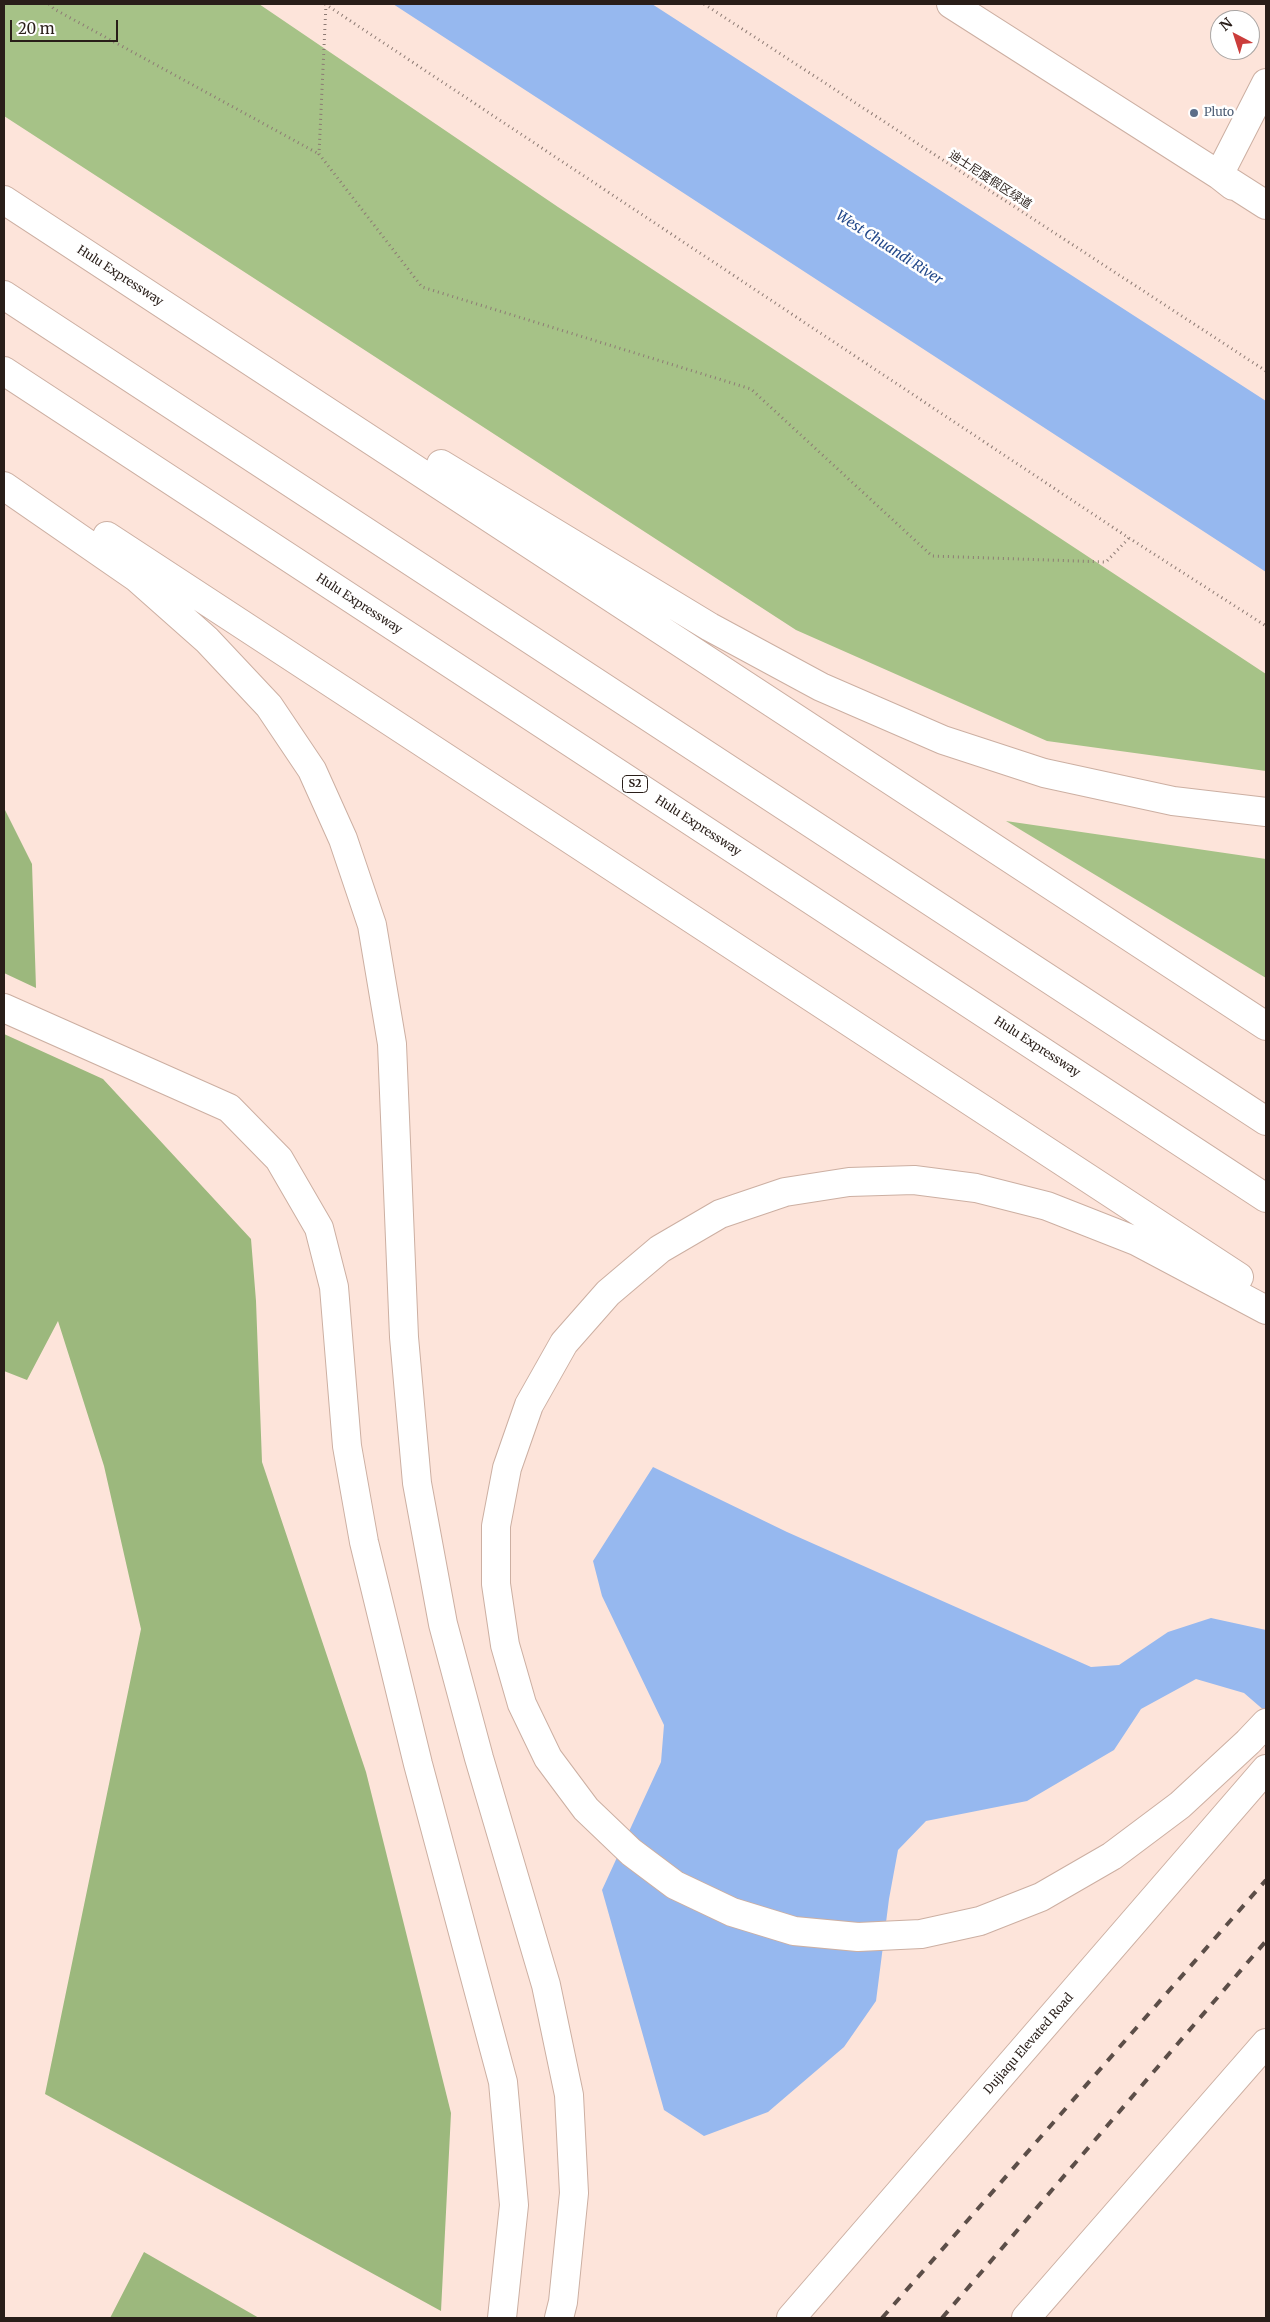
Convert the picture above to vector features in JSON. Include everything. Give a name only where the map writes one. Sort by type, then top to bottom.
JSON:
[{"type":"main road","points":[[951,4],[1266,205]]},
{"type":"main road","points":[[1219,175],[1266,83]]},
{"type":"main road","points":[[1219,175],[1266,210]]},
{"type":"main road","points":[[13,206],[710,627],[821,687],[943,740],[1044,772],[1173,801],[1266,812]]},
{"type":"main road","name":"Hulu Expressway","points":[[13,206],[1266,1026]]},
{"type":"main road","points":[[4,295],[1266,1121]]},
{"type":"main road","name":"Hulu Expressway","points":[[4,371],[1266,1198]]},
{"type":"main road","points":[[4,468],[1266,1295]]},
{"type":"main road","points":[[4,486],[137,578],[207,640],[269,706],[312,770],[343,839],[372,925],[392,1044],[404,1337],[418,1483],[443,1624],[478,1758],[546,1985],[568,2095],[574,2193],[563,2302],[559,2318]]},
{"type":"main road","points":[[4,1008],[229,1108],[279,1159],[319,1228],[334,1287],[347,1446],[364,1542],[418,1764],[503,2082],[514,2205],[502,2318]]},
{"type":"main road","points":[[1266,1310],[1136,1241],[1047,1206],[976,1188],[914,1180],[849,1182],[785,1192],[720,1214],[660,1249],[608,1293],[564,1342],[529,1405],[507,1468],[496,1526],[496,1584],[504,1645],[522,1704],[548,1758],[586,1809],[631,1852],[675,1885],[732,1912],[794,1931],[858,1938],[921,1934],[980,1921],[1041,1897],[1112,1856],[1180,1805],[1266,1723]]},
{"type":"main road","name":"Dujiaqu Elevated Road","points":[[791,2318],[1266,1769]]},
{"type":"main road","points":[[1026,2318],[1266,2043]]},
{"type":"path","points":[[50,4],[62,13],[319,154],[422,287],[751,389],[932,556],[1106,562],[1129,538]]},
{"type":"path","points":[[319,154],[326,4]]},
{"type":"path","points":[[326,4],[1129,538],[1266,626]]},
{"type":"path","name":"迪士尼度假区绿道","points":[[704,4],[1266,371]]},
{"type":"green space","points":[[4,4],[259,4],[558,207],[1266,674],[1266,771],[1047,741],[796,630],[4,116]]},
{"type":"green space","points":[[4,808],[32,864],[36,988],[4,973]]},
{"type":"green space","points":[[1006,821],[1266,859],[1266,978]]},
{"type":"green space","points":[[4,1034],[103,1079],[251,1239],[256,1301],[262,1462],[366,1772],[451,2113],[441,2311],[45,2094],[141,1629],[104,1466],[58,1321],[27,1380],[4,1371]]},
{"type":"green space","points":[[144,2252],[259,2318],[110,2318]]},
{"type":"water","name":"West Chuandi River","points":[[393,4],[652,4],[1266,401],[1266,572]]},
{"type":"water","points":[[653,1467],[787,1532],[1091,1667],[1119,1665],[1168,1632],[1211,1618],[1266,1630],[1266,1712],[1244,1693],[1196,1679],[1141,1709],[1114,1750],[1027,1801],[926,1821],[898,1850],[889,1899],[876,2001],[844,2047],[768,2112],[704,2136],[664,2110],[602,1890],[661,1762],[664,1725],[602,1596],[593,1561]]},
{"type":"railway","points":[[882,2318],[1266,1880]]},
{"type":"railway","points":[[942,2318],[1266,1941]]},
{"type":"place","name":"Pluto","points":[[1194,113]]}]
